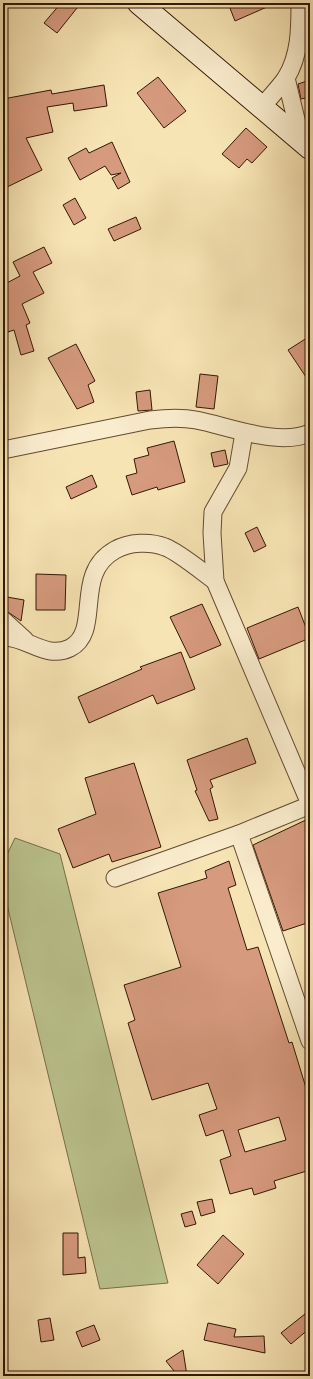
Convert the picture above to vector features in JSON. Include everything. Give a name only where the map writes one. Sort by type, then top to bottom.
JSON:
[{"type":"street","points":[[140,3],[306,144]]},
{"type":"street","points":[[262,106],[286,78],[297,50],[300,36],[300,3]]},
{"type":"street","points":[[286,78],[306,144]]},
{"type":"street","points":[[3,450],[150,420],[173,418],[196,420],[244,433],[276,437],[303,436],[310,433]]},
{"type":"street","points":[[114,878],[239,834],[310,804],[215,581],[212,533],[214,512],[238,468],[244,433]]},
{"type":"street","points":[[3,637],[13,638],[42,650],[55,652],[70,648],[81,638],[86,627],[90,585],[96,567],[106,555],[125,544],[148,544],[166,547],[215,581]]},
{"type":"street","points":[[3,620],[29,644]]},
{"type":"street","points":[[239,834],[310,1040]]},
{"type":"green space","points":[[15,838],[60,854],[168,1283],[100,1289],[3,888],[3,863]]},
{"type":"building","points":[[61,3],[81,3],[57,33],[44,23]]},
{"type":"building","points":[[228,3],[276,3],[235,21]]},
{"type":"building","points":[[158,77],[186,111],[164,128],[137,93]]},
{"type":"building","points":[[310,80],[310,97],[301,99],[298,84]]},
{"type":"building","points":[[104,85],[107,106],[74,111],[73,103],[47,107],[53,132],[26,138],[42,170],[3,189],[3,99],[51,90],[52,94]]},
{"type":"building","points":[[246,128],[267,147],[252,163],[247,159],[239,168],[222,154]]},
{"type":"building","points":[[112,142],[130,182],[118,189],[112,178],[121,173],[111,175],[105,166],[80,180],[68,158],[86,148],[89,153]]},
{"type":"building","points":[[75,198],[86,218],[74,225],[63,205]]},
{"type":"building","points":[[136,217],[141,229],[114,241],[108,229]]},
{"type":"building","points":[[44,247],[52,263],[33,272],[44,293],[22,304],[30,323],[26,325],[34,351],[21,355],[14,330],[8,332],[3,320],[3,285],[20,276],[13,262]]},
{"type":"building","points":[[310,336],[310,383],[288,350]]},
{"type":"building","points":[[76,344],[95,381],[88,385],[94,402],[77,409],[48,358]]},
{"type":"building","points":[[200,374],[218,376],[214,409],[196,407]]},
{"type":"building","points":[[150,390],[152,410],[138,411],[136,392]]},
{"type":"building","points":[[174,441],[185,482],[158,490],[157,487],[132,495],[126,476],[137,473],[134,459],[149,455],[147,448]]},
{"type":"building","points":[[225,450],[228,464],[214,467],[211,453]]},
{"type":"building","points":[[92,475],[97,487],[71,499],[66,487]]},
{"type":"building","points":[[257,527],[266,546],[254,552],[245,533]]},
{"type":"building","points":[[36,574],[66,575],[65,610],[36,610]]},
{"type":"building","points":[[7,597],[24,600],[21,621],[5,610]]},
{"type":"building","points":[[202,604],[221,645],[190,658],[170,617]]},
{"type":"building","points":[[298,607],[310,638],[259,659],[247,628]]},
{"type":"building","points":[[181,652],[195,689],[157,704],[153,695],[89,723],[78,697],[142,669],[140,667]]},
{"type":"building","points":[[247,738],[256,763],[210,780],[213,787],[210,789],[218,819],[209,821],[195,791],[197,790],[187,760]]},
{"type":"building","points":[[134,763],[161,847],[112,862],[109,854],[73,868],[58,829],[96,814],[85,778]]},
{"type":"building","points":[[310,818],[310,922],[283,931],[253,845]]},
{"type":"building","points":[[229,861],[236,885],[228,888],[247,950],[258,947],[289,1043],[292,1042],[310,1101],[310,1170],[274,1181],[276,1188],[254,1195],[252,1188],[230,1194],[220,1160],[231,1156],[223,1130],[206,1136],[199,1115],[217,1109],[208,1083],[152,1100],[128,1023],[135,1020],[124,985],[181,967],[158,893],[207,878],[205,871]],"holes":[[[279,1117],[286,1140],[245,1152],[238,1130]]]},
{"type":"building","points":[[212,1199],[215,1212],[201,1216],[197,1202]]},
{"type":"building","points":[[192,1211],[196,1224],[185,1227],[181,1214]]},
{"type":"building","points":[[63,1233],[78,1233],[78,1258],[85,1257],[86,1273],[63,1275]]},
{"type":"building","points":[[223,1235],[244,1254],[218,1284],[197,1265]]},
{"type":"building","points":[[310,1310],[310,1328],[291,1344],[281,1333]]},
{"type":"building","points":[[50,1318],[54,1340],[41,1342],[38,1320]]},
{"type":"building","points":[[208,1323],[236,1329],[234,1337],[264,1336],[265,1353],[204,1340]]},
{"type":"building","points":[[94,1325],[100,1340],[82,1347],[76,1332]]},
{"type":"building","points":[[183,1350],[187,1376],[178,1376],[166,1361]]}]
